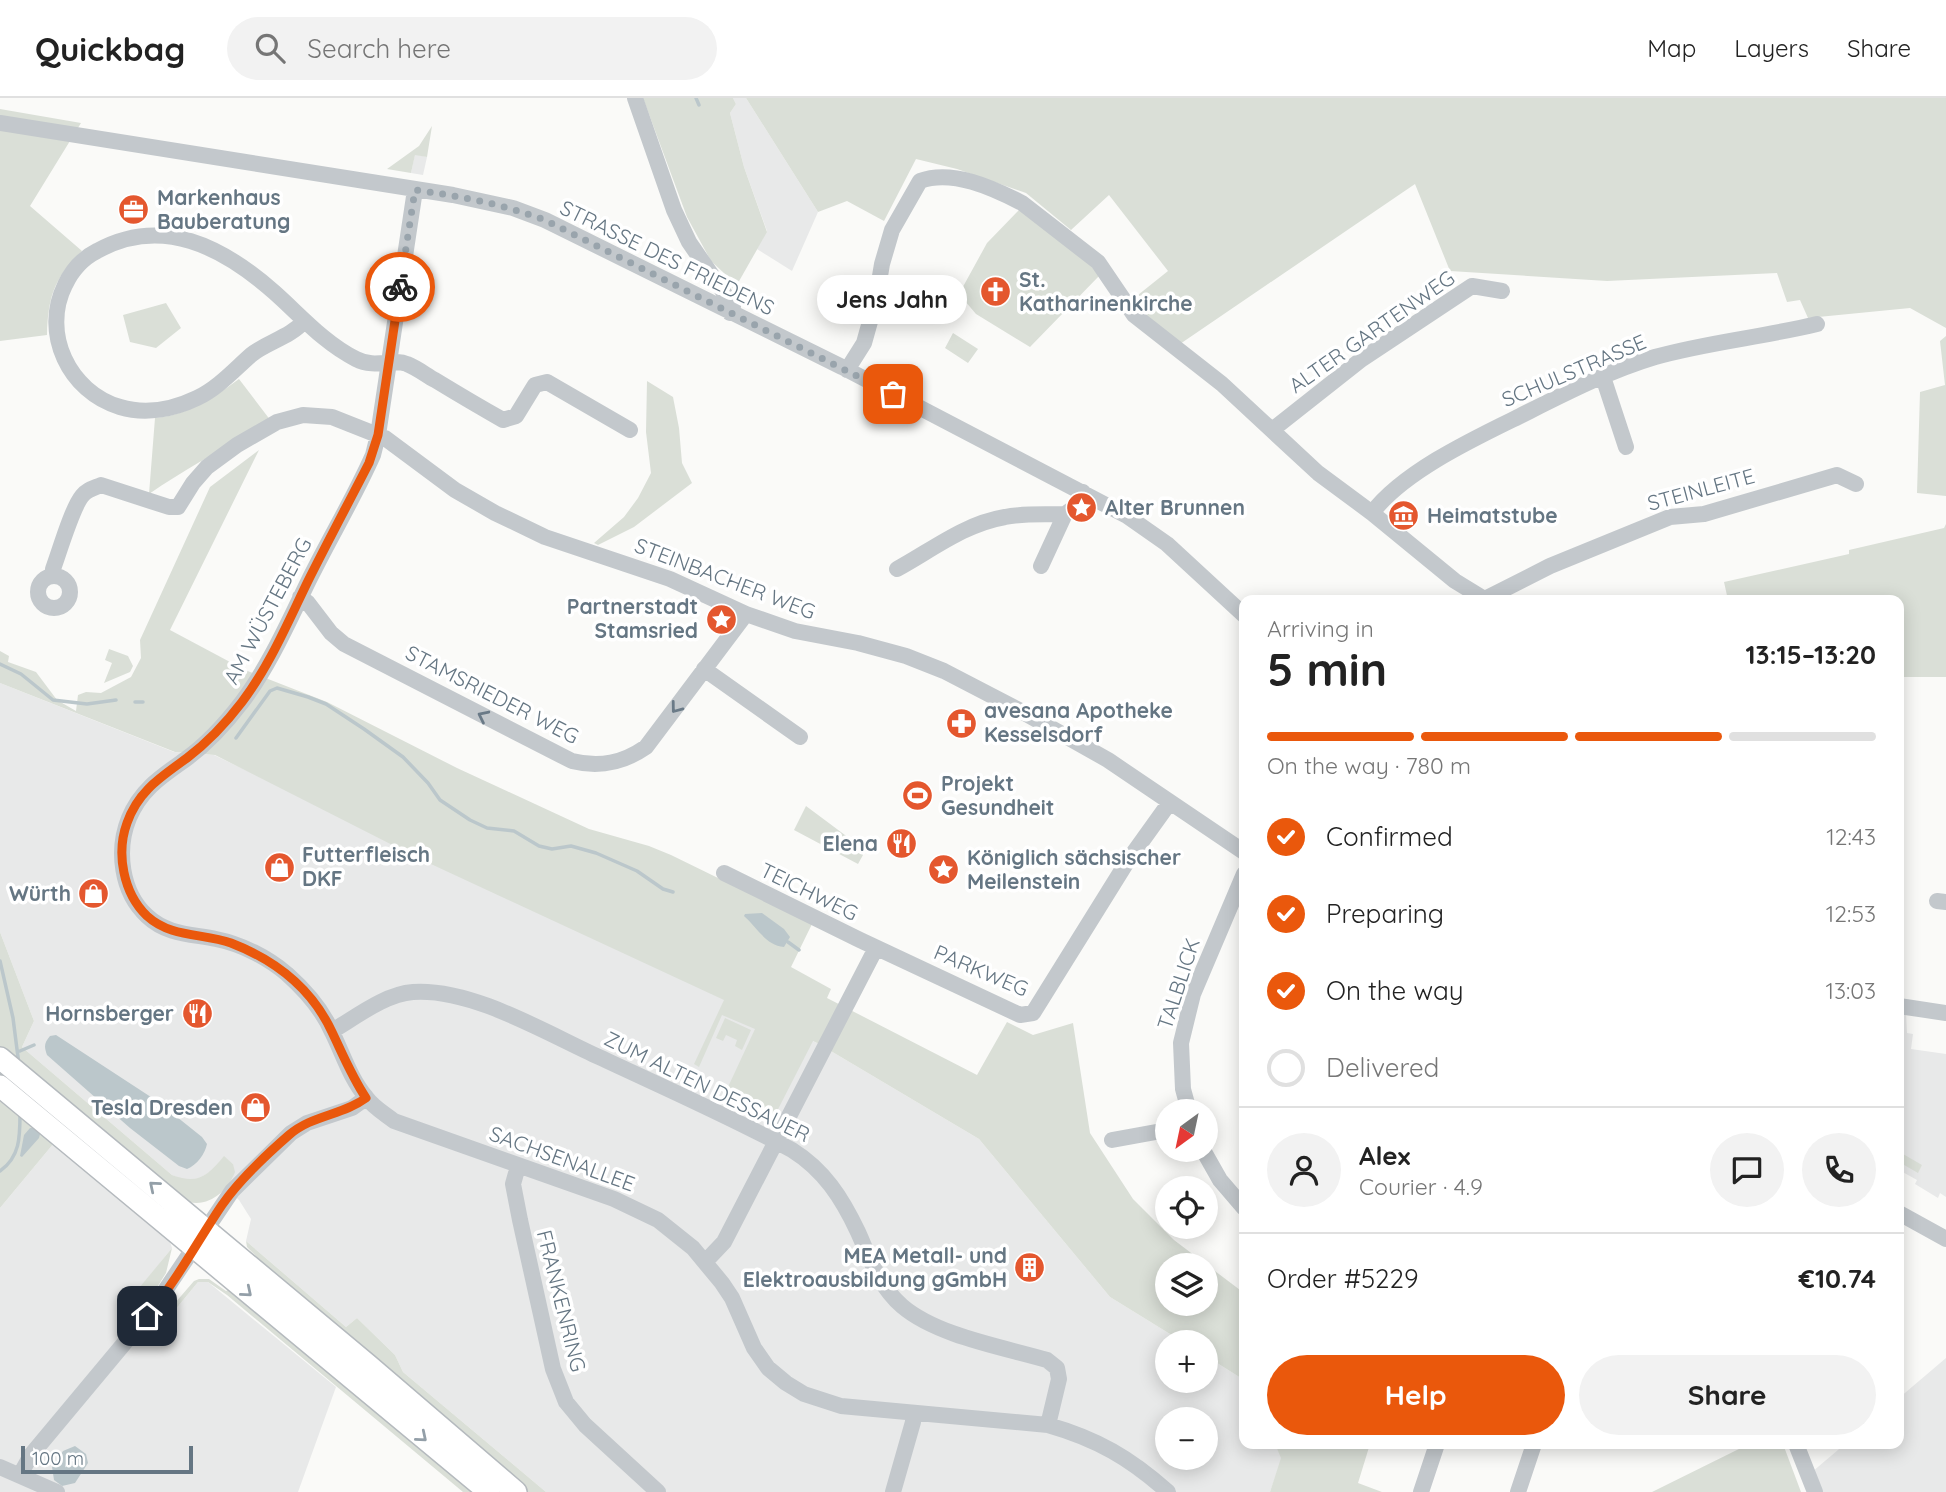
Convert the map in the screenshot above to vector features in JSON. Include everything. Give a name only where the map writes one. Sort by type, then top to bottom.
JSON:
[{"type":"main road","points":[[0,1058],[37,1088],[201,1239],[489,1492]]},
{"type":"main road","points":[[0,1086],[201,1239],[516,1492]]},
{"type":"street","points":[[635,98],[674,209],[690,242],[733,306],[730,313]]},
{"type":"street","name":"STRASSE DES FRIEDENS","points":[[0,123],[505,206],[545,220],[1083,492],[1138,523],[1167,544],[1239,610]]},
{"type":"street","points":[[846,370],[864,344],[892,230],[920,181],[942,176],[964,180],[1010,197],[1098,262],[1134,315],[1222,384],[1318,473],[1372,513],[1444,573],[1477,595]]},
{"type":"street","name":"AM WÜSTEBERG","points":[[366,1098],[353,1078],[332,1031],[303,989],[262,957],[226,941],[171,931],[146,915],[127,885],[121,856],[127,821],[140,797],[162,774],[187,758],[225,723],[259,677],[369,463],[378,435],[415,190]]},
{"type":"street","points":[[304,320],[298,328],[254,353],[210,391],[183,404],[142,411],[116,406],[87,389],[76,378],[62,355],[56,333],[60,295],[77,266],[89,255],[127,238],[146,235],[186,239],[218,252],[264,283],[304,320],[357,360],[371,364],[405,363],[503,420],[516,416],[535,385],[547,382],[630,430]]},
{"type":"street","name":"ALTER GARTENWEG","points":[[1272,430],[1362,359],[1472,286],[1503,291]]},
{"type":"street","name":"SCHULSTRASSE","points":[[1372,513],[1398,488],[1447,453],[1602,377],[1653,358],[1692,348],[1772,335],[1817,324]]},
{"type":"street","points":[[1602,377],[1626,447]]},
{"type":"street","name":"STEINBACHER WEG","points":[[54,576],[53,569],[76,507],[90,489],[101,485],[169,507],[178,507],[193,483],[221,456],[277,422],[295,415],[332,417],[378,435],[455,490],[511,521],[582,551],[680,583],[746,614],[802,633],[858,643],[906,656],[944,671],[1097,753],[1239,849]]},
{"type":"street","name":"STEINLEITE","points":[[1495,595],[1550,566],[1671,517],[1704,514],[1837,475],[1856,484]]},
{"type":"street","points":[[1041,566],[1065,514],[1075,507],[1083,492]]},
{"type":"street","points":[[897,569],[934,545],[987,522],[1004,517],[1065,514]]},
{"type":"street","name":"STAMSRIEDER WEG","points":[[300,597],[344,644],[572,761],[589,765],[606,765],[632,756],[646,747],[746,614]]},
{"type":"street","points":[[704,669],[800,737]]},
{"type":"street","name":"PARKWEG","points":[[876,948],[1020,1015],[1033,1013],[1128,862],[1170,802]]},
{"type":"street","name":"TEICHWEG","points":[[724,873],[876,948]]},
{"type":"street","name":"TALBLICK","points":[[1186,1099],[1181,1043],[1193,994],[1239,886]]},
{"type":"street","points":[[706,1261],[723,1242],[876,948]]},
{"type":"street","name":"ZUM ALTEN DESSAUER","points":[[332,1031],[392,997],[410,992],[449,994],[521,1021],[775,1140],[807,1159],[836,1191],[879,1279],[901,1305],[939,1328],[1047,1360],[1057,1368],[1059,1379],[1048,1426]]},
{"type":"street","points":[[1904,1007],[1946,1013]]},
{"type":"street","points":[[20,1475],[31,1455],[152,1310],[232,1191],[291,1133],[307,1123],[352,1108],[366,1098]]},
{"type":"street","name":"SACHSENALLEE","points":[[366,1098],[394,1121],[640,1209],[676,1233],[706,1261],[732,1298],[754,1348],[768,1368],[786,1383],[824,1402],[1048,1426],[1079,1434],[1116,1451],[1150,1475],[1168,1492]]},
{"type":"street","points":[[1112,1140],[1155,1132]]},
{"type":"street","points":[[1210,1162],[1220,1180],[1239,1202]]},
{"type":"street","name":"FRANKENRING","points":[[518,1166],[513,1184],[520,1220],[554,1369],[566,1402],[584,1425],[658,1492]]},
{"type":"street","points":[[1904,1216],[1946,1239]]},
{"type":"street","points":[[893,1492],[913,1422],[913,1413]]},
{"type":"street","points":[[1421,1492],[1435,1449]]},
{"type":"street","points":[[1518,1492],[1532,1449]]},
{"type":"street","points":[[1798,1449],[1815,1492]]},
{"type":"street","points":[[0,1467],[57,1492]]},
{"type":"shaded area","points":[[643,98],[733,98],[736,104],[730,113],[744,167],[767,232],[734,290],[725,274],[711,261],[687,217]]},
{"type":"shaded area","points":[[733,98],[746,98],[818,212],[792,271],[757,249],[767,231],[744,167],[730,113],[736,104]]},
{"type":"shaded area","points":[[746,98],[1946,98],[1946,328],[1910,308],[1808,318],[1800,300],[1787,302],[1777,273],[1607,281],[1450,271],[1415,184],[1180,344],[1152,323],[1133,299],[1168,271],[1109,195],[1071,230],[1026,193],[957,169],[916,159],[884,221],[847,201],[818,212]]},
{"type":"shaded area","points":[[0,109],[81,123],[30,206],[82,251],[65,270],[54,289],[47,335],[0,341]]},
{"type":"shaded area","points":[[432,126],[427,157],[415,155],[411,173],[387,169],[419,146]]},
{"type":"shaded area","points":[[415,154],[427,157],[423,175],[411,173]]},
{"type":"shaded area","points":[[1019,210],[1099,268],[1099,276],[1030,347],[976,314],[959,294],[987,243]]},
{"type":"shaded area","points":[[166,303],[181,328],[156,348],[130,342],[123,315]]},
{"type":"shaded area","points":[[953,333],[978,349],[968,363],[945,348]]},
{"type":"shaded area","points":[[1946,336],[1946,496],[1917,493],[1920,392],[1945,385],[1940,341]]},
{"type":"shaded area","points":[[239,379],[271,421],[149,494],[155,418],[189,409],[210,399]]},
{"type":"shaded area","points":[[647,381],[673,397],[682,463],[692,483],[634,527],[598,545],[594,543],[624,517],[651,473],[646,432]]},
{"type":"shaded area","points":[[259,450],[170,630],[245,670],[327,702],[457,768],[589,829],[671,855],[812,924],[791,967],[831,989],[827,998],[977,1075],[1007,1022],[1033,1035],[1073,1023],[1090,1133],[1133,1199],[1155,1221],[1155,1239],[1173,1239],[1191,1253],[1155,1253],[1155,1316],[1218,1316],[1218,1273],[1239,1289],[1239,1377],[1218,1364],[1218,1330],[1164,1330],[1110,1297],[979,1139],[819,1044],[813,1041],[773,1119],[762,1121],[721,1102],[755,1029],[722,1015],[699,1067],[694,1064],[724,1000],[418,858],[215,755],[175,752],[0,683],[0,651],[9,656],[8,662],[36,672],[57,700],[76,711],[78,695],[86,692],[101,693],[131,677],[141,658],[140,640],[210,487]]},
{"type":"shaded area","points":[[1946,524],[1946,677],[1904,677],[1904,595],[1727,595],[1724,582],[1849,554],[1849,550],[1944,528]]},
{"type":"shaded area","points":[[109,649],[128,656],[133,666],[130,672],[104,683],[112,663],[105,660]]},
{"type":"shaded area","points":[[0,683],[174,752],[214,755],[819,1044],[979,1139],[1110,1297],[1164,1330],[1155,1330],[1155,1393],[1218,1393],[1218,1364],[1239,1377],[1239,1449],[1278,1449],[1282,1458],[1270,1492],[546,1492],[403,1372],[395,1355],[357,1318],[346,1327],[246,1241],[251,1219],[239,1200],[226,1187],[233,1164],[224,1157],[200,1178],[186,1181],[172,1175],[22,1047],[34,1021],[0,932]]},
{"type":"shaded area","points":[[806,806],[857,844],[863,855],[858,864],[794,830]]},
{"type":"shaded area","points":[[762,913],[784,929],[790,937],[784,947],[766,939],[744,916]]},
{"type":"shaded area","points":[[0,932],[34,1021],[22,1047],[172,1175],[189,1179],[201,1177],[224,1156],[233,1164],[235,1172],[223,1191],[204,1202],[189,1202],[0,1046]]},
{"type":"shaded area","points":[[1904,1013],[1907,1033],[1913,1034],[1911,1049],[1946,1054],[1946,1197],[1940,1193],[1938,1198],[1915,1184],[1917,1180],[1904,1173]]},
{"type":"shaded area","points":[[725,1018],[751,1030],[742,1050],[735,1046],[737,1040],[726,1035],[723,1041],[716,1038]]},
{"type":"shaded area","points":[[56,1035],[157,1101],[202,1137],[207,1144],[197,1162],[187,1169],[179,1166],[130,1128],[47,1055],[47,1041],[50,1036]]},
{"type":"shaded area","points":[[0,1098],[54,1143],[0,1208]]},
{"type":"shaded area","points":[[30,1128],[40,1134],[39,1138],[22,1157],[24,1135]]},
{"type":"shaded area","points":[[54,1143],[168,1236],[172,1248],[134,1295],[166,1321],[198,1282],[208,1282],[336,1387],[298,1492],[0,1492],[0,1208]]},
{"type":"shaded area","points":[[1904,1155],[1922,1165],[1918,1173],[1904,1165]]},
{"type":"shaded area","points":[[246,1241],[346,1327],[357,1318],[395,1355],[403,1372],[546,1492],[525,1492],[254,1261],[257,1257],[247,1247]]},
{"type":"shaded area","points":[[172,1248],[166,1273],[146,1305],[134,1294]]},
{"type":"shaded area","points":[[209,1279],[226,1291],[232,1288],[479,1492],[463,1492],[208,1282],[198,1282],[166,1321],[162,1318],[194,1281]]},
{"type":"shaded area","points":[[1946,1358],[1946,1492],[1820,1492],[1812,1472],[1839,1449],[1904,1449],[1904,1394]]},
{"type":"shaded area","points":[[75,1446],[86,1454],[88,1463],[75,1483],[62,1486],[54,1480],[52,1467],[63,1451]]},
{"type":"shaded area","points":[[1277,1449],[1368,1449],[1358,1483],[1382,1492],[1270,1492],[1281,1458]]},
{"type":"shaded area","points":[[1739,1449],[1785,1449],[1801,1492],[1652,1492]]},
{"type":"waterway","points":[[696,98],[699,105]]},
{"type":"waterway","points":[[0,664],[21,674],[53,700],[87,704],[116,700]]},
{"type":"waterway","points":[[236,738],[270,691],[277,688],[308,697],[326,704],[403,757],[440,800],[470,820],[487,828],[514,831],[539,846],[552,849],[571,846],[596,853],[637,871],[663,889],[673,892]]},
{"type":"waterway","points":[[135,702],[143,702]]},
{"type":"waterway","points":[[788,942],[799,950]]},
{"type":"waterway","points":[[0,961],[13,1018],[19,1065]]},
{"type":"waterway","points":[[20,1051],[34,1045]]},
{"type":"waterway","points":[[0,1171],[15,1153],[20,1114]]},
{"type":"way so far","points":[[400,287],[415,190],[475,199],[513,208],[545,220],[893,394]]},
{"type":"place","name":"Markenhaus Bauberatung","points":[[134,210]]},
{"type":"place","name":"St. Katharinenkirche","points":[[996,292]]},
{"type":"place","name":"Jens Jahn","points":[[893,394]]},
{"type":"place","name":"Alter Brunnen","points":[[1082,508]]},
{"type":"place","name":"Heimatstube","points":[[1404,516]]},
{"type":"place","name":"Partnerstadt Stamsried","points":[[721,619]]},
{"type":"place","name":"avesana Apotheke Kesselsdorf","points":[[961,723]]},
{"type":"place","name":"Projekt Gesundheit","points":[[918,796]]},
{"type":"place","name":"Elena","points":[[901,844]]},
{"type":"place","name":"Futterfleisch DKF","points":[[279,867]]},
{"type":"place","name":"Königlich sächsischer Meilenstein","points":[[944,870]]},
{"type":"place","name":"Würth","points":[[94,894]]},
{"type":"place","name":"Hornsberger","points":[[197,1014]]},
{"type":"place","name":"Tesla Dresden","points":[[256,1108]]},
{"type":"place","name":"MEA Metall- und Elektroausbildung gGmbH","points":[[1030,1268]]},
{"type":"route","points":[[147,1316],[183,1267],[232,1191],[252,1171],[291,1133],[307,1123],[352,1108],[366,1098],[353,1078],[332,1031],[303,989],[284,972],[244,948],[226,941],[171,931],[161,926],[146,915],[135,900],[127,885],[121,856],[127,821],[145,790],[162,774],[208,741],[259,677],[373,455],[400,287]]}]
